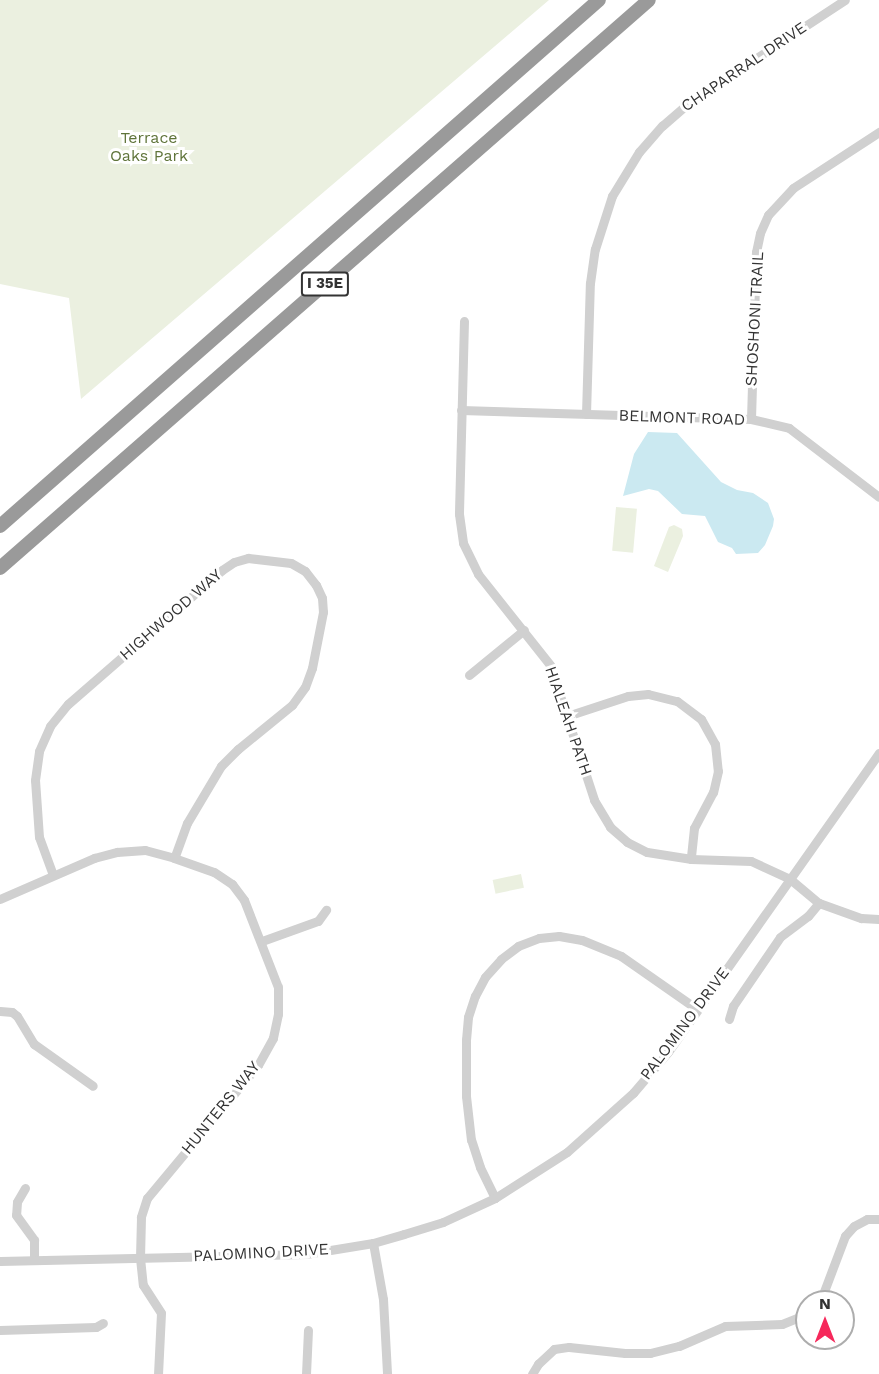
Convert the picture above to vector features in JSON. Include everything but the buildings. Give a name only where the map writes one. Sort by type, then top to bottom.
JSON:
[{"type":"highway","name":"I 35E","points":[[0,526],[599,0]]},
{"type":"highway","name":"I 35E","points":[[0,568],[649,0]]},
{"type":"street","name":"CHAPARRAL DRIVE","points":[[586,414],[590,283],[595,249],[612,196],[639,152],[662,126],[691,101],[845,0]]},
{"type":"street","name":"SHOSHONI TRAIL","points":[[751,419],[756,252],[760,233],[768,215],[793,188],[879,132]]},
{"type":"street","name":"HIALEAH PATH","points":[[464,321],[459,514],[463,543],[478,574],[550,665],[594,800],[610,827],[627,842],[646,852],[691,859],[752,861],[790,879],[819,903],[861,918],[879,919]]},
{"type":"street","name":"BELMONT ROAD","points":[[461,410],[751,419],[789,428],[879,497]]},
{"type":"street","name":"HIGHWOOD WAY","points":[[52,875],[39,837],[35,780],[39,751],[50,726],[68,704],[222,570],[234,562],[248,558],[291,563],[305,571],[316,585],[322,598],[323,612],[312,668],[305,687],[292,705],[238,749],[221,766],[187,823],[174,858]]},
{"type":"street","points":[[469,675],[524,630]]},
{"type":"street","points":[[567,716],[628,696],[648,694],[677,701],[701,719],[714,744],[718,771],[712,792],[694,828],[691,859]]},
{"type":"street","name":"PALOMINO DRIVE","points":[[0,1261],[306,1254],[373,1243],[443,1222],[495,1198],[567,1152],[602,1124],[633,1093],[668,1052],[879,753]]},
{"type":"street","name":"HUNTERS WAY","points":[[0,899],[94,858],[117,852],[145,850],[174,858],[214,872],[232,884],[244,900],[262,941],[278,987],[278,1014],[273,1038],[258,1065],[147,1198],[141,1217],[140,1258],[143,1285],[161,1312],[158,1374]]},
{"type":"street","points":[[729,1019],[733,1006],[780,937],[808,916],[819,903]]},
{"type":"street","points":[[262,941],[318,921],[326,910]]},
{"type":"street","points":[[495,1198],[480,1167],[471,1140],[466,1096],[466,1040],[475,996],[485,977],[501,959],[518,946],[539,938],[559,936],[582,940],[621,956],[697,1009]]},
{"type":"street","points":[[0,1011],[12,1012],[17,1016],[34,1044],[93,1086]]},
{"type":"street","points":[[25,1188],[17,1202],[16,1215],[34,1240],[34,1260]]},
{"type":"street","points":[[825,1290],[845,1236],[854,1226],[867,1219],[879,1219]]},
{"type":"street","points":[[373,1243],[385,1317],[387,1374]]},
{"type":"street","points":[[532,1374],[538,1364],[554,1350],[569,1347],[625,1353],[650,1353],[679,1346],[725,1326],[782,1324],[795,1319]]},
{"type":"street","points":[[0,1330],[96,1327],[103,1323]]},
{"type":"street","points":[[306,1374],[308,1330]]},
{"type":"green space","name":"Terrace Oaks Park","points":[[0,0],[549,0],[81,399],[69,298],[0,284]]},
{"type":"green space","points":[[616,507],[637,509],[633,553],[612,551]]},
{"type":"green space","points":[[674,525],[682,529],[683,536],[668,572],[654,566],[669,527]]},
{"type":"green space","points":[[521,874],[524,888],[496,894],[493,880]]},
{"type":"water","points":[[648,432],[677,433],[721,482],[737,490],[753,493],[768,503],[774,519],[773,526],[765,545],[758,553],[736,554],[732,548],[718,542],[705,516],[682,514],[658,491],[649,489],[623,496],[634,454]]}]
